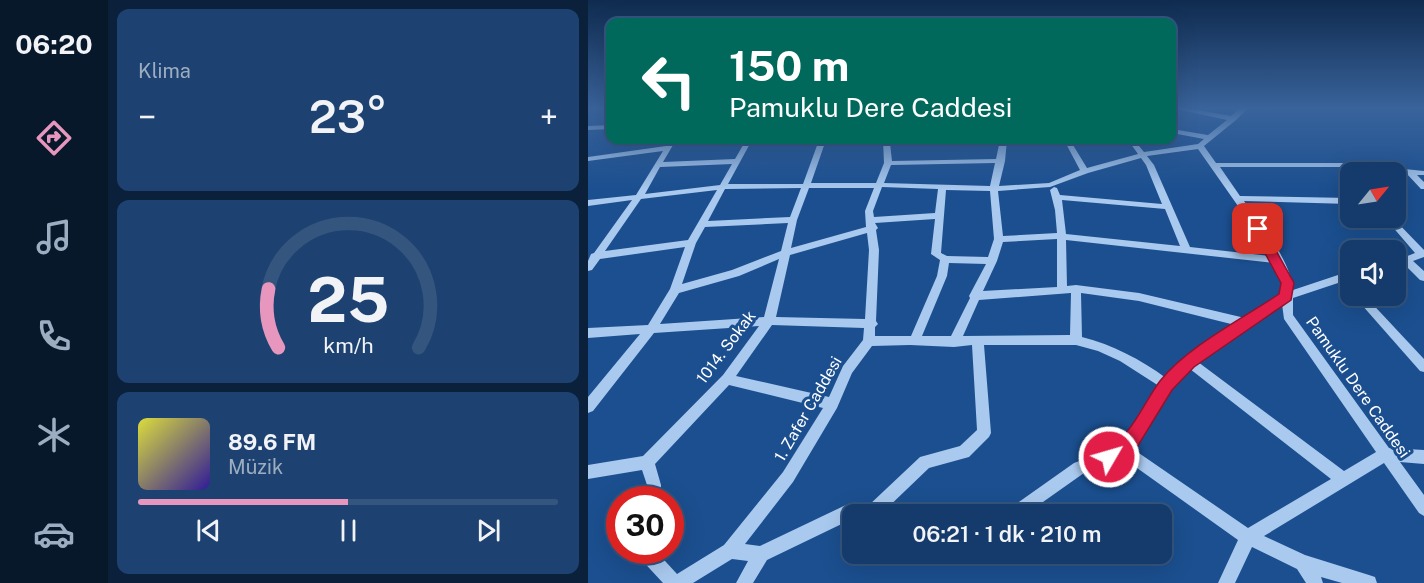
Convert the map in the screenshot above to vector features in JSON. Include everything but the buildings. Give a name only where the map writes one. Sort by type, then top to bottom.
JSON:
[{"type":"street","points":[[1195,135],[1211,138]]},
{"type":"street","points":[[588,203],[721,187],[882,185],[994,189],[1050,185],[1084,171],[1142,155],[1200,146],[1214,135]]},
{"type":"street","points":[[588,268],[593,256],[639,196],[670,144]]},
{"type":"street","points":[[588,407],[652,328],[675,290],[691,243],[747,144]]},
{"type":"street","name":"1014. Sokak","points":[[647,462],[727,379],[769,321],[803,186],[821,144]]},
{"type":"street","name":"1. Zafer Caddesi","points":[[676,583],[730,551],[788,477],[832,404],[847,370],[869,341],[872,324],[872,224],[869,211],[872,200],[882,185],[888,163],[887,144]]},
{"type":"street","points":[[954,342],[992,261],[999,238],[994,189],[1003,144]]},
{"type":"street","points":[[1069,144],[1084,171]]},
{"type":"street","points":[[1134,144],[1150,165],[1186,249]]},
{"type":"street","name":"Pamuklu Dere Caddesi","points":[[1200,146],[1238,198],[1277,260],[1288,283],[1286,296],[1288,316],[1424,508]]},
{"type":"street","points":[[588,159],[668,148]]},
{"type":"street","points":[[657,165],[736,161]]},
{"type":"street","points":[[888,163],[1000,161]]},
{"type":"street","points":[[1214,165],[1340,169]]},
{"type":"street","points":[[1406,171],[1424,173]]},
{"type":"street","points":[[1409,171],[1424,187]]},
{"type":"street","points":[[1050,185],[1057,197],[1061,236],[1062,290]]},
{"type":"street","points":[[942,188],[936,254],[945,259],[992,261]]},
{"type":"street","points":[[1057,197],[1169,207]]},
{"type":"street","points":[[1238,198],[1340,201]]},
{"type":"street","points":[[675,290],[735,273],[787,252],[872,224],[938,216]]},
{"type":"street","points":[[701,224],[793,220]]},
{"type":"street","points":[[1398,228],[1423,254],[1408,262],[1424,277]]},
{"type":"street","points":[[999,238],[1061,236],[1277,260]]},
{"type":"street","points":[[593,256],[691,243]]},
{"type":"street","points":[[914,342],[942,276],[945,259]]},
{"type":"street","points":[[1028,504],[1079,468],[1124,451],[1167,385],[1189,362],[1286,296],[1340,281]]},
{"type":"street","points":[[1076,289],[1076,340]]},
{"type":"street","points":[[974,296],[1076,289],[1139,297],[1247,323]]},
{"type":"street","points":[[1368,306],[1424,367]]},
{"type":"street","points":[[588,333],[769,321],[872,324]]},
{"type":"street","points":[[869,341],[1076,340],[1106,347],[1131,360],[1167,385]]},
{"type":"street","points":[[881,504],[925,462],[964,452],[984,433],[978,342]]},
{"type":"street","points":[[1189,362],[1342,478]]},
{"type":"street","points":[[727,379],[832,404]]},
{"type":"street","points":[[1124,451],[1248,537],[1303,563],[1369,583]]},
{"type":"street","points":[[1226,583],[1248,537],[1385,454],[1424,458]]},
{"type":"street","points":[[588,472],[647,462],[654,486]]},
{"type":"street","points":[[730,551],[761,554],[842,515]]},
{"type":"street","points":[[744,583],[761,554]]},
{"type":"street","points":[[1303,563],[1316,583]]},
{"type":"street","points":[[658,564],[676,583]]},
{"type":"route","points":[[1109,457],[1124,451],[1167,385],[1189,362],[1286,296],[1288,283],[1258,229]]}]
